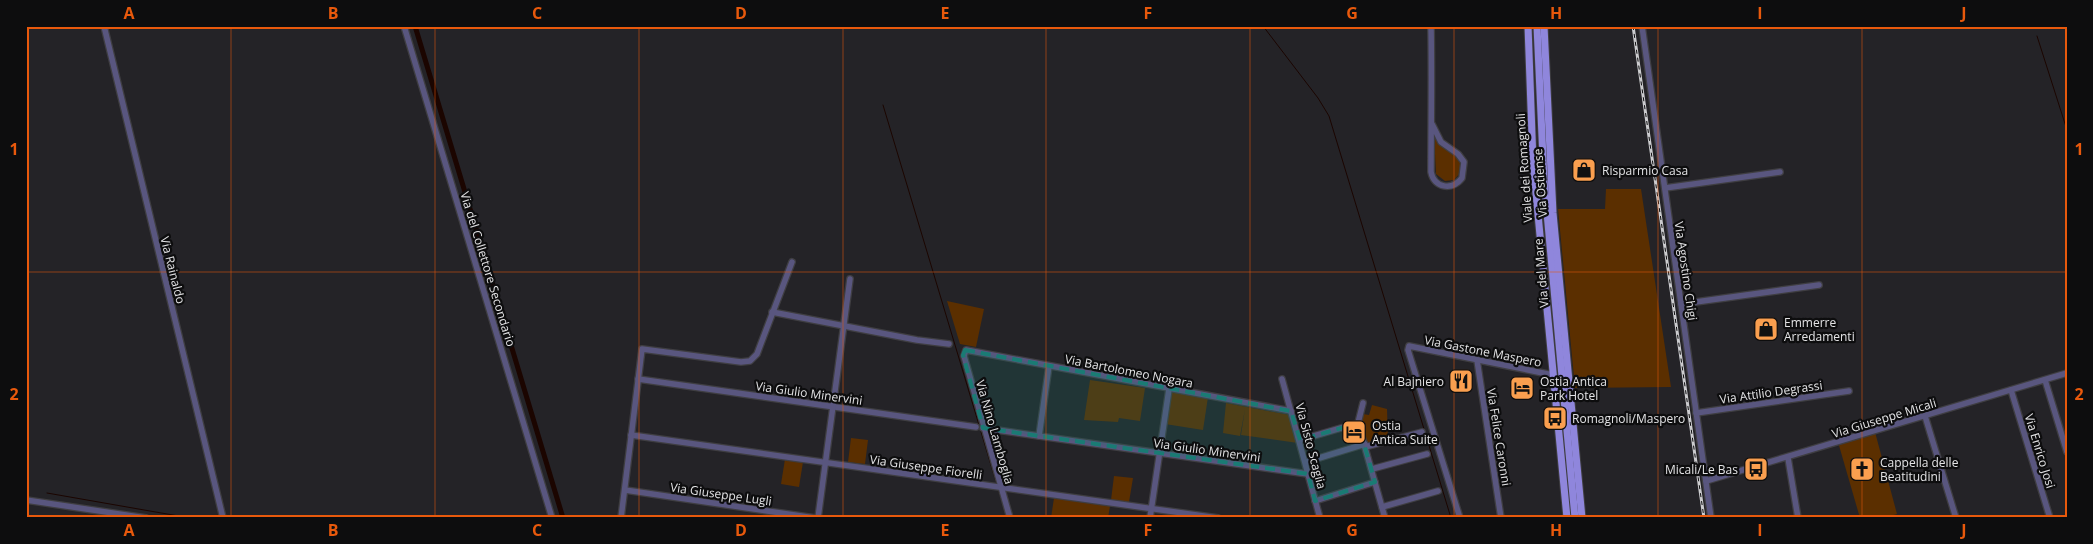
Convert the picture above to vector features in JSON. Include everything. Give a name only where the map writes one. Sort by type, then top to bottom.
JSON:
[{"type":"main road","name":"Viale dei Romagnoli","points":[[1528,26],[1533,162],[1566,518]]},
{"type":"main road","name":"Via del Mare","points":[[1537,26],[1543,174],[1575,518]]},
{"type":"main road","name":"Via Ostiense","points":[[1544,26],[1553,213],[1582,518]]},
{"type":"street","name":"Via Rainaldo","points":[[104,26],[223,518]]},
{"type":"street","name":"Via del Collettore Secondario","points":[[404,26],[552,518]]},
{"type":"street","points":[[1431,26],[1432,176],[1440,184],[1452,186],[1462,178],[1464,162],[1458,154],[1441,142],[1432,124]]},
{"type":"street","name":"Via Agostino Chigi","points":[[1642,26],[1711,518]]},
{"type":"street","points":[[1665,188],[1780,172]]},
{"type":"street","points":[[622,518],[642,351],[644,348],[741,362],[750,361],[756,354],[792,262]]},
{"type":"street","points":[[817,518],[850,279]]},
{"type":"street","points":[[1681,304],[1819,285]]},
{"type":"street","points":[[772,312],[917,340],[949,344]]},
{"type":"street","name":"Via Gastone Maspero","points":[[1460,518],[1408,350],[1409,346],[1553,375]]},
{"type":"street","name":"Via Bartolomeo Nogara","points":[[964,351],[972,350],[1291,412]]},
{"type":"street","name":"Via Nino Lamboglia","points":[[964,351],[980,427],[1010,518]]},
{"type":"street","name":"Via Felice Caronni","points":[[1477,360],[1501,518]]},
{"type":"street","points":[[1039,436],[1049,366]]},
{"type":"street","name":"Via Giuseppe Micali","points":[[1706,481],[2067,373]]},
{"type":"street","name":"Via Sisto Scaglia","points":[[1282,378],[1320,518]]},
{"type":"street","name":"Via Giulio Minervini","points":[[638,379],[1308,474]]},
{"type":"street","points":[[2045,380],[2067,452]]},
{"type":"street","points":[[1150,518],[1169,389]]},
{"type":"street","name":"Via Enrico Josi","points":[[2012,390],[2050,518]]},
{"type":"street","name":"Via Attilio Degrassi","points":[[1696,413],[1850,391]]},
{"type":"street","points":[[1363,403],[1358,423],[1385,518]]},
{"type":"street","points":[[1925,416],[1956,518]]},
{"type":"street","points":[[1300,440],[1358,423]]},
{"type":"street","points":[[1306,462],[1422,432]]},
{"type":"street","name":"Via Giuseppe Fiorelli","points":[[631,434],[1218,518]]},
{"type":"street","points":[[1372,469],[1427,454]]},
{"type":"street","points":[[1788,458],[1798,518]]},
{"type":"street","points":[[1315,500],[1375,482]]},
{"type":"street","name":"Via Giuseppe Lugli","points":[[625,490],[817,518]]},
{"type":"street","points":[[1382,507],[1438,491]]},
{"type":"street","points":[[26,500],[146,518]]},
{"type":"highlighted area","points":[[965,350],[1291,411],[1300,440],[1358,423],[1375,482],[1315,501],[1308,474],[983,428],[963,355]]},
{"type":"shaded area","points":[[1434,135],[1441,146],[1460,160],[1461,172],[1454,180],[1445,181],[1436,174]]},
{"type":"shaded area","points":[[1606,189],[1641,189],[1671,387],[1575,388],[1558,209],[1605,209]]},
{"type":"shaded area","points":[[947,301],[984,309],[976,347],[960,344]]},
{"type":"shaded area","points":[[1090,380],[1145,388],[1140,421],[1119,418],[1118,422],[1084,420]]},
{"type":"shaded area","points":[[1171,392],[1208,397],[1203,430],[1165,424]]},
{"type":"shaded area","points":[[1226,403],[1290,415],[1298,443],[1241,435],[1245,409],[1240,436],[1223,433]]},
{"type":"shaded area","points":[[1372,405],[1387,409],[1388,439],[1367,444],[1361,424],[1363,414],[1369,415]]},
{"type":"shaded area","points":[[1875,432],[1897,514],[1883,518],[1860,518],[1838,442]]},
{"type":"shaded area","points":[[851,438],[868,440],[865,464],[848,462]]},
{"type":"shaded area","points":[[785,459],[803,462],[799,487],[781,484]]},
{"type":"shaded area","points":[[1114,476],[1133,478],[1129,502],[1111,500]]},
{"type":"shaded area","points":[[1054,498],[1110,506],[1108,518],[1051,518]]},
{"type":"waterway","points":[[415,26],[563,518]]},
{"type":"waterway","points":[[1263,26],[1318,98],[1329,116],[1451,518]]},
{"type":"waterway","points":[[2037,36],[2067,130]]},
{"type":"waterway","points":[[883,105],[997,485]]},
{"type":"waterway","points":[[998,489],[1004,507]]},
{"type":"waterway","points":[[47,493],[190,518]]},
{"type":"railway","points":[[1633,26],[1704,518]]},
{"type":"place","name":"Risparmio Casa","points":[[1584,170]]},
{"type":"place","name":"Emmerre Arredamenti","points":[[1766,329]]},
{"type":"place","name":"Al Bajniero","points":[[1461,381]]},
{"type":"place","name":"Ostia Antica Park Hotel","points":[[1522,388]]},
{"type":"place","name":"Romagnoli/Maspero","points":[[1555,418]]},
{"type":"place","name":"Ostia Antica Suite","points":[[1354,432]]},
{"type":"place","name":"Micali/Le Bas","points":[[1756,469]]},
{"type":"place","name":"Cappella delle Beatitudini","points":[[1862,469]]}]
